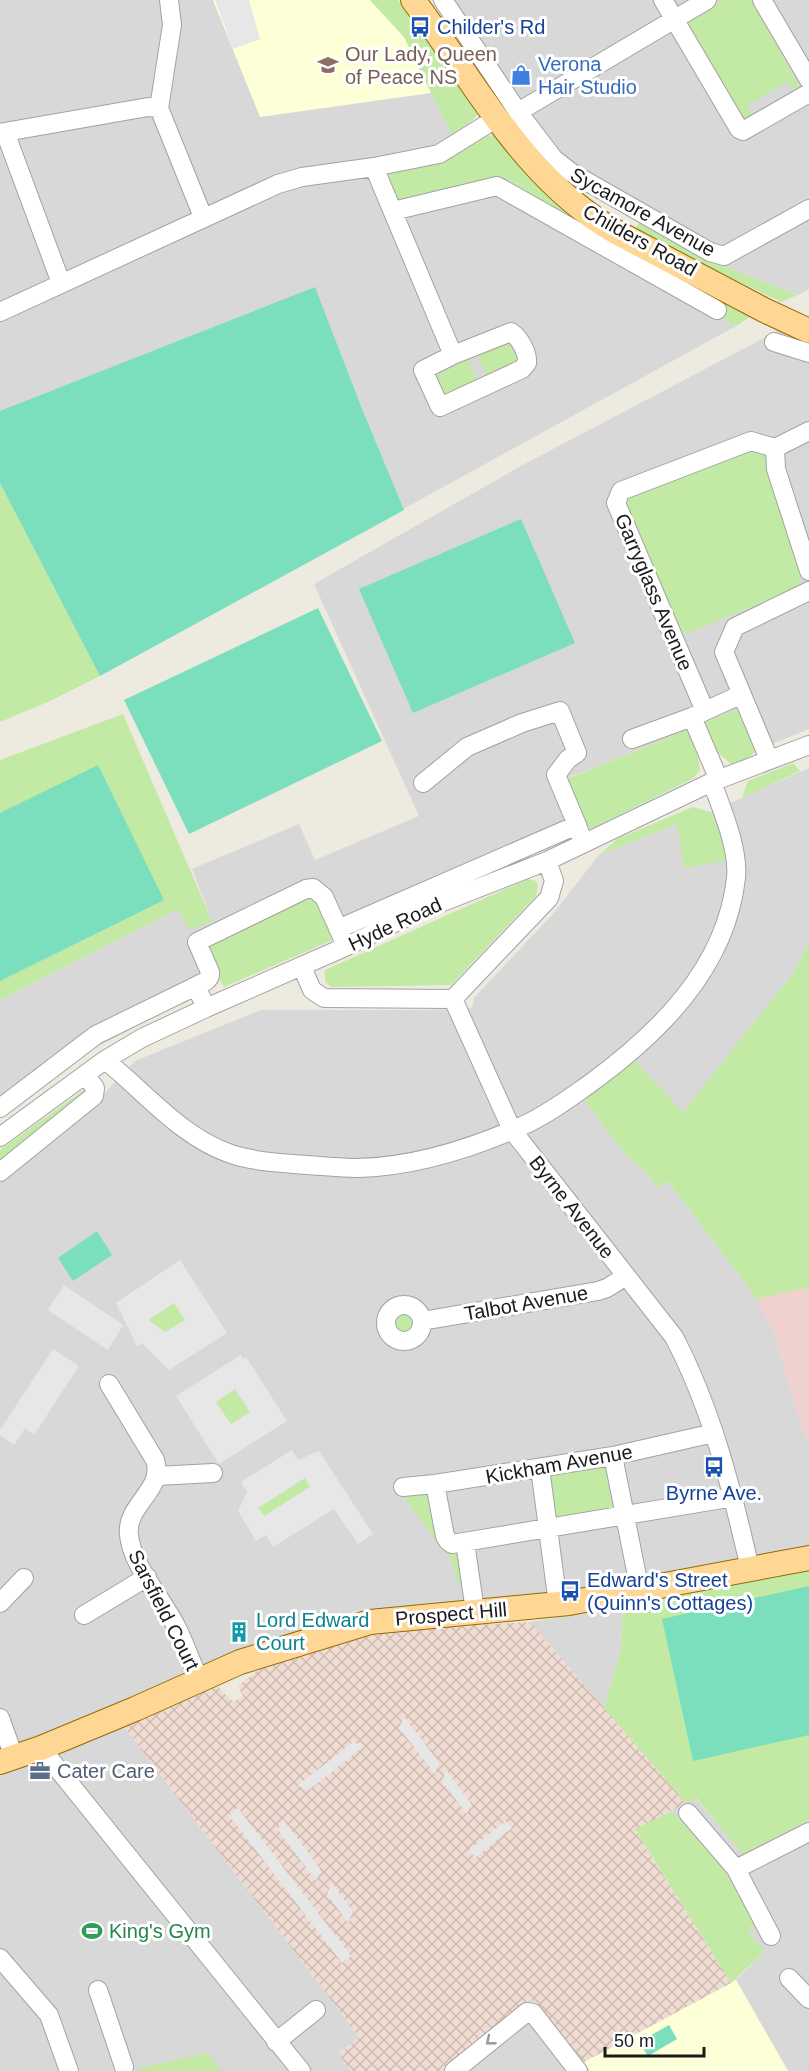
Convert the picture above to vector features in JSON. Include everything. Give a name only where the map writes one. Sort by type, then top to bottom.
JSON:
[{"type":"main road","name":"Childers Road","points":[[412,0],[441,11],[508,115],[524,155],[572,201],[618,233],[764,310],[809,331]]},
{"type":"main road","name":"Prospect Hill","points":[[7,1759],[41,1748],[135,1709],[240,1662],[370,1622],[558,1604],[640,1591],[809,1558]]},
{"type":"street","points":[[169,0],[172,25],[159,108],[203,217]]},
{"type":"street","points":[[663,0],[739,129],[743,131],[809,93]]},
{"type":"street","points":[[0,312],[203,217],[289,181],[439,154],[707,0]]},
{"type":"street","points":[[762,0],[807,73]]},
{"type":"street","points":[[61,283],[3,132],[148,107],[159,108]]},
{"type":"street","name":"Sycamore Avenue","points":[[508,115],[562,166],[710,252],[729,255],[809,208]]},
{"type":"street","points":[[374,167],[453,355]]},
{"type":"street","points":[[393,211],[497,186],[717,310]]},
{"type":"street","points":[[618,233],[631,208]]},
{"type":"street","points":[[511,332],[516,336],[528,357],[522,369],[440,407],[423,370],[453,355],[511,332]]},
{"type":"street","points":[[774,342],[809,353]]},
{"type":"street","points":[[809,431],[775,448],[776,469],[809,571]]},
{"type":"street","name":"Garryglass Avenue","points":[[105,1060],[184,1129],[230,1154],[256,1160],[355,1168],[379,1167],[430,1157],[512,1130],[574,1094],[620,1062],[667,1018],[698,980],[723,930],[731,906],[736,876],[730,831],[698,714],[616,503],[621,491],[751,441],[775,448]]},
{"type":"street","points":[[769,759],[740,695],[724,652],[735,627],[809,591]]},
{"type":"street","points":[[632,739],[740,695]]},
{"type":"street","points":[[423,783],[467,747],[522,723],[560,711],[577,753],[568,759],[556,775],[585,843]]},
{"type":"street","name":"Hyde Road","points":[[0,1137],[105,1060],[142,1038],[302,967],[417,912],[547,861],[716,781],[809,745]]},
{"type":"street","points":[[338,929],[577,825]]},
{"type":"street","points":[[302,967],[312,990],[324,998],[453,999],[549,898],[554,881],[547,861]]},
{"type":"street","points":[[0,1108],[96,1035],[207,981],[211,976],[197,942],[306,889],[313,888],[324,897],[345,947]]},
{"type":"street","points":[[196,986],[206,1008]]},
{"type":"street","name":"Byrne Avenue","points":[[453,999],[512,1130],[674,1337],[693,1373],[734,1497],[750,1569]]},
{"type":"street","points":[[0,1172],[94,1096],[95,1088],[90,1081]]},
{"type":"street","name":"Talbot Avenue","points":[[422,1321],[598,1291],[626,1276]]},
{"type":"street","points":[[109,1384],[155,1460],[158,1467],[157,1476],[213,1473]]},
{"type":"street","name":"Kickham Avenue","points":[[403,1487],[613,1456],[714,1433]]},
{"type":"street","points":[[613,1456],[640,1591]]},
{"type":"street","points":[[540,1468],[558,1604]]},
{"type":"street","name":"Sarsfield Court","points":[[157,1476],[151,1489],[134,1512],[129,1526],[130,1546],[135,1559],[177,1627],[199,1679]]},
{"type":"street","points":[[435,1484],[445,1536],[452,1544],[734,1497]]},
{"type":"street","points":[[465,1542],[475,1611]]},
{"type":"street","points":[[84,1616],[147,1577]]},
{"type":"street","points":[[0,1603],[24,1578]]},
{"type":"street","points":[[0,1718],[7,1759]]},
{"type":"street","points":[[41,1748],[301,2071]]},
{"type":"street","points":[[688,1813],[736,1869],[771,1936]]},
{"type":"street","points":[[736,1869],[809,1832]]},
{"type":"street","points":[[0,1958],[6,1978],[49,2015],[69,2071]]},
{"type":"street","points":[[789,1978],[809,2000]]},
{"type":"street","points":[[98,1990],[121,2070]]},
{"type":"street","points":[[276,2042],[316,2010]]},
{"type":"street","points":[[454,2071],[527,2012],[533,2013],[578,2071]]},
{"type":"shaded area","points":[[0,0],[370,0],[404,37],[461,150],[431,165],[391,172],[498,178],[511,181],[720,318],[736,326],[100,676],[0,483]]},
{"type":"shaded area","name":"Our Lady, Queen of Peace NS","points":[[213,0],[370,0],[404,37],[431,93],[260,117]]},
{"type":"shaded area","points":[[215,0],[249,0],[260,39],[233,49]]},
{"type":"shaded area","points":[[436,0],[809,0],[809,289],[798,295],[733,270],[639,223],[555,172]]},
{"type":"shaded area","points":[[779,330],[795,343],[809,349],[809,729],[757,750],[739,709],[568,778],[586,824],[376,917],[220,937],[212,922],[192,953],[220,982],[76,1058],[0,1117],[0,1000],[178,909],[212,921],[192,869],[299,824],[315,860],[419,816],[314,584],[519,467]]},
{"type":"shaded area","points":[[809,768],[809,942],[794,972],[683,1113],[584,1100],[626,1155],[648,1174],[657,1188],[668,1181],[757,1299],[773,1330],[805,1438],[809,1438],[809,1551],[545,1599],[355,1611],[106,1712],[0,1750],[0,1162],[96,1102],[135,1061],[261,1010],[472,1008],[474,998],[552,915],[599,855],[677,824],[729,845],[710,812]]},
{"type":"shaded area","points":[[180,1260],[227,1333],[169,1370],[142,1343],[137,1346],[116,1303]],"holes":[[[174,1303],[185,1320],[165,1332],[148,1320]]]},
{"type":"shaded area","points":[[64,1285],[123,1325],[108,1350],[48,1310]]},
{"type":"shaded area","points":[[809,1287],[809,1438],[805,1439],[773,1330],[757,1299]]},
{"type":"shaded area","points":[[53,1349],[79,1366],[34,1435],[25,1428],[14,1445],[0,1435],[0,1430]]},
{"type":"shaded area","points":[[241,1355],[243,1359],[246,1357],[287,1421],[219,1464],[176,1396]],"holes":[[[235,1389],[250,1412],[231,1424],[216,1402]]]},
{"type":"shaded area","points":[[292,1450],[298,1460],[319,1451],[373,1534],[358,1544],[334,1509],[273,1547],[266,1535],[256,1541],[238,1511],[247,1492],[241,1482]],"holes":[[[305,1478],[310,1487],[264,1516],[258,1508]]]},
{"type":"shaded area","points":[[623,1607],[621,1649],[604,1708],[530,1622]]},
{"type":"shaded area","points":[[530,1622],[686,1803],[635,1830],[731,1983],[584,2062],[531,1998],[443,2071],[351,2071],[339,2054],[359,2037],[122,1724],[217,1686],[233,1702],[243,1696],[238,1686],[262,1667],[393,1629]]},
{"type":"shaded area","points":[[404,1717],[439,1762],[435,1774],[399,1728]]},
{"type":"shaded area","points":[[122,1724],[359,2037],[339,2053],[351,2071],[0,2071],[0,1769]]},
{"type":"shaded area","points":[[353,1742],[364,1746],[309,1790],[297,1786]]},
{"type":"shaded area","points":[[446,1770],[471,1803],[467,1814],[442,1782]]},
{"type":"shaded area","points":[[695,1798],[743,1853],[809,1820],[809,2071],[788,2071],[736,1980],[765,1951],[747,1932],[756,1925],[723,1869],[672,1811]]},
{"type":"shaded area","points":[[238,1808],[351,1956],[342,1963],[229,1815]]},
{"type":"shaded area","points":[[283,1819],[321,1870],[316,1881],[278,1830]]},
{"type":"shaded area","points":[[506,1821],[512,1828],[475,1858],[469,1850]]},
{"type":"shaded area","points":[[332,1883],[353,1912],[348,1923],[327,1894]]},
{"type":"shaded area","points":[[736,1980],[788,2071],[590,2071],[584,2062]]},
{"type":"shaded area","points":[[532,1998],[590,2071],[443,2071]]},
{"type":"green space","points":[[370,0],[398,0],[479,112],[474,119],[452,135],[404,37]]},
{"type":"green space","points":[[724,0],[751,0],[800,87],[793,90],[788,82],[747,105],[753,116],[745,118],[737,114],[686,27],[687,22]]},
{"type":"green space","points":[[496,135],[753,315],[736,326],[720,318],[511,181],[498,178],[404,202],[395,198],[387,178],[391,172],[431,165],[487,136]]},
{"type":"green space","points":[[639,223],[733,270],[798,295],[781,302],[634,231]]},
{"type":"green space","points":[[315,287],[404,510],[100,676],[0,483],[0,411]]},
{"type":"green space","points":[[505,341],[512,344],[517,353],[517,361],[487,376],[477,354]]},
{"type":"green space","points":[[468,360],[478,382],[446,396],[438,386],[436,374]]},
{"type":"green space","points":[[755,449],[765,455],[802,578],[794,589],[686,634],[680,630],[623,507],[627,499]]},
{"type":"green space","points":[[0,483],[100,676],[50,701],[0,722]]},
{"type":"green space","points":[[521,519],[575,643],[413,713],[359,589]]},
{"type":"green space","points":[[318,608],[382,741],[189,834],[124,700]]},
{"type":"green space","points":[[739,709],[757,750],[748,759],[731,764],[716,751],[703,723]]},
{"type":"green space","points":[[123,714],[212,921],[189,930],[178,909],[0,1000],[0,760]]},
{"type":"green space","points":[[689,729],[695,739],[700,770],[694,778],[591,829],[586,824],[567,779]]},
{"type":"green space","points":[[793,763],[800,771],[742,798],[748,781]]},
{"type":"green space","points":[[98,765],[164,900],[0,981],[0,813]]},
{"type":"green space","points":[[693,807],[710,812],[729,845],[724,861],[684,868],[677,824],[599,855],[617,839]]},
{"type":"green space","points":[[528,879],[536,881],[538,885],[536,896],[451,985],[332,987],[325,982],[325,970]]},
{"type":"green space","points":[[310,897],[315,899],[334,937],[333,940],[224,987],[213,967],[208,946],[221,935]]},
{"type":"green space","points":[[809,942],[809,1287],[757,1299],[668,1181],[657,1188],[648,1174],[626,1155],[584,1100],[635,1061],[683,1112],[794,972]]},
{"type":"green space","points":[[85,1089],[86,1092],[0,1162],[0,1150]]},
{"type":"green space","points":[[97,1231],[112,1255],[73,1281],[58,1258]]},
{"type":"green space","points":[[175,1303],[185,1320],[165,1332],[148,1320]]},
{"type":"green space","points":[[404,1311],[413,1314],[416,1323],[413,1332],[404,1335],[395,1332],[392,1323],[395,1314]]},
{"type":"green space","points":[[235,1389],[250,1412],[231,1425],[216,1402]]},
{"type":"green space","points":[[605,1464],[613,1511],[557,1519],[549,1473]]},
{"type":"green space","points":[[305,1478],[311,1487],[264,1517],[258,1508]]},
{"type":"green space","points":[[426,1492],[448,1550],[460,1557],[465,1583],[458,1584],[450,1556],[444,1552],[402,1494]]},
{"type":"green space","points":[[809,1570],[809,1820],[743,1854],[696,1798],[686,1803],[604,1708],[621,1649],[623,1607]]},
{"type":"green space","points":[[809,1586],[809,1735],[693,1761],[662,1619]]},
{"type":"green space","points":[[672,1811],[723,1869],[757,1925],[748,1933],[765,1951],[731,1983],[635,1829]]},
{"type":"green space","points":[[669,2025],[677,2039],[648,2056],[639,2042]]},
{"type":"green space","points":[[208,2053],[221,2071],[137,2071],[140,2068]]},
{"type":"place","name":"Childer's Rd","points":[[420,27]]},
{"type":"place","name":"Our Lady, Queen of Peace NS","points":[[328,65]]},
{"type":"place","name":"Verona Hair Studio","points":[[521,75]]},
{"type":"place","name":"Byrne Ave.","points":[[714,1467]]},
{"type":"place","name":"Edward's Street (Quinn's Cottages)","points":[[570,1591]]},
{"type":"place","name":"Lord Edward Court","points":[[239,1632]]},
{"type":"place","name":"Cater Care","points":[[40,1771]]},
{"type":"place","name":"King's Gym","points":[[92,1931]]}]
